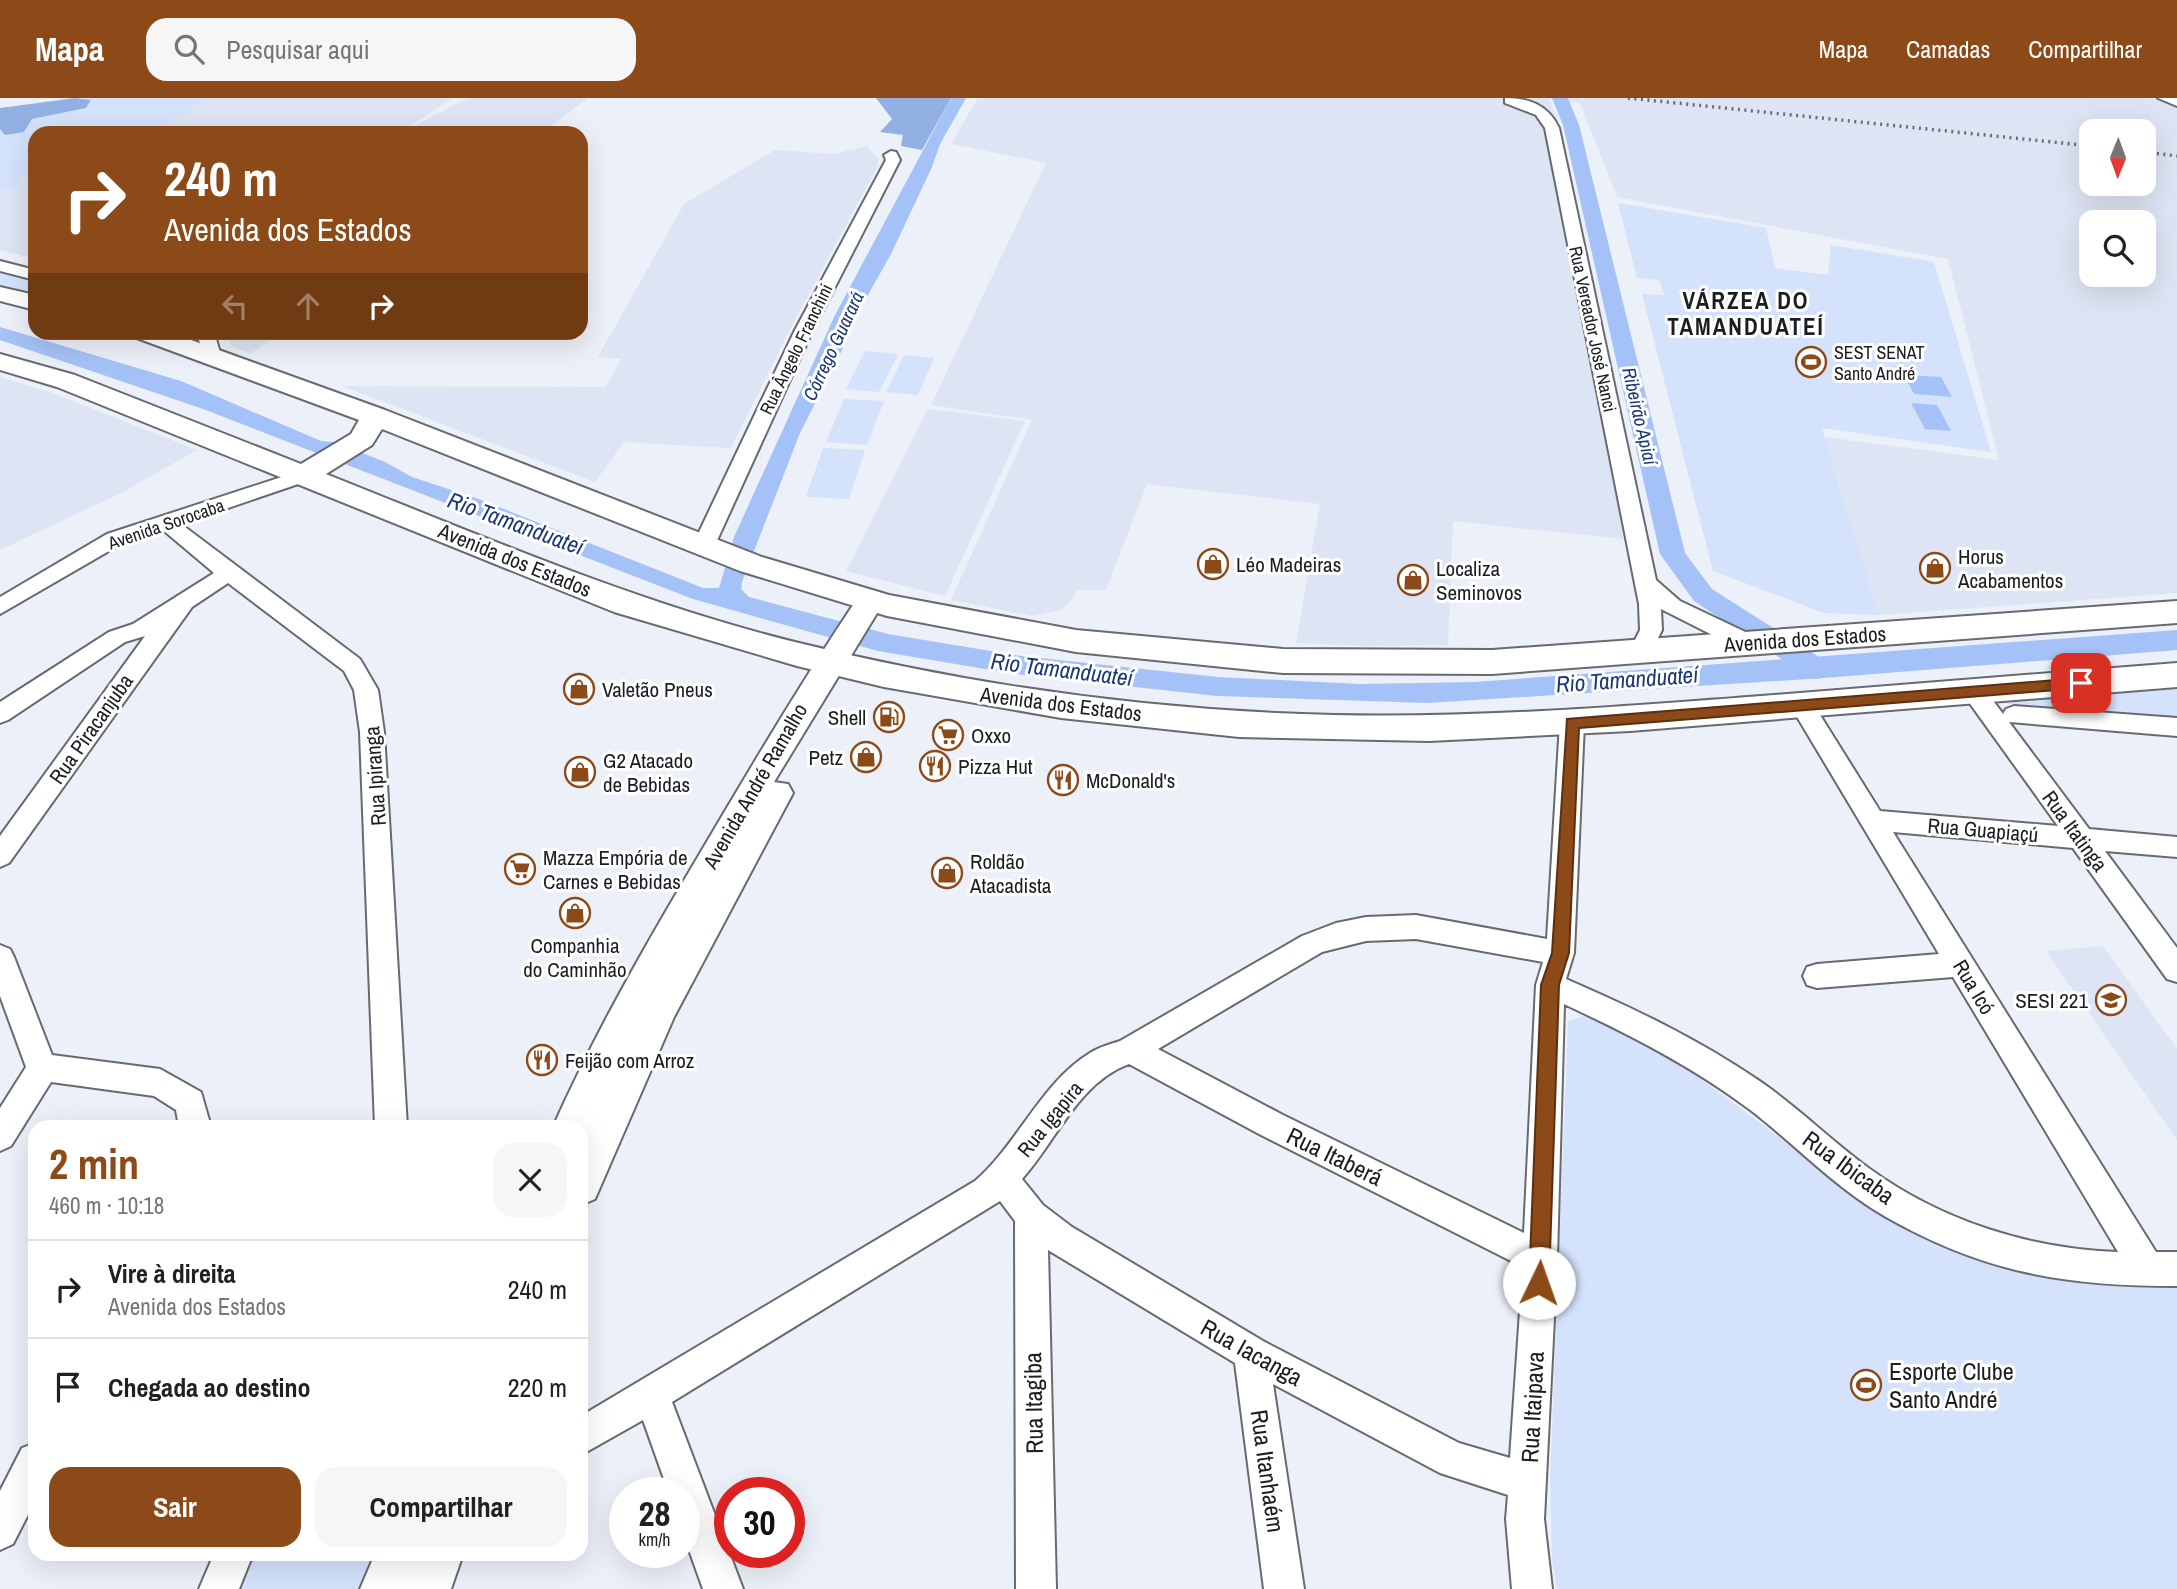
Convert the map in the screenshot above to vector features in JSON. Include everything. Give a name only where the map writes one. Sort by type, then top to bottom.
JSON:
[{"type":"highway","points":[[0,294],[28,301]]},
{"type":"highway","name":"Avenida dos Estados","points":[[186,340],[208,344],[368,427],[866,608],[1076,641],[1283,661],[1482,663],[2177,612]]},
{"type":"highway","name":"Avenida dos Estados","points":[[0,362],[66,381],[312,471],[625,604],[726,636],[1063,706],[1222,722],[1383,729],[1572,723],[2177,676]]},
{"type":"highway","points":[[312,471],[368,427]]},
{"type":"main road","points":[[2167,98],[2177,100]]},
{"type":"main road","name":"Avenida André Ramalho","points":[[575,1120],[631,1004],[840,660],[866,608]]},
{"type":"main road","name":"Avenida André Ramalho","points":[[588,1169],[659,1010],[841,682],[840,660]]},
{"type":"main road","points":[[386,1589],[396,1561]]},
{"type":"main road","points":[[426,1589],[436,1561]]},
{"type":"street","name":"Rua Vereador José Nanci","points":[[1510,100],[1538,109],[1549,119],[1552,128],[1645,582],[1651,630],[1640,652]]},
{"type":"street","name":"Rua Ângelo Franchini","points":[[709,550],[803,332],[893,160],[891,155]]},
{"type":"street","points":[[0,266],[28,273]]},
{"type":"street","name":"Avenida Sorocaba","points":[[0,607],[114,540],[312,471]]},
{"type":"street","name":"Rua Ipiranga","points":[[166,522],[224,570],[337,652],[362,678],[366,690],[378,832],[391,1120]]},
{"type":"street","points":[[0,714],[117,637],[141,629],[183,603],[224,570]]},
{"type":"street","points":[[117,637],[126,622],[224,570]]},
{"type":"street","points":[[1645,582],[1672,606],[1768,642]]},
{"type":"street","name":"Rua Piracanjuba","points":[[0,856],[144,653],[183,603]]},
{"type":"street","points":[[117,637],[144,653]]},
{"type":"street","name":"Rua Itatinga","points":[[1974,692],[2177,970]]},
{"type":"street","name":"Rua Icó","points":[[1802,705],[1960,964],[2162,1269]]},
{"type":"street","points":[[2014,715],[2177,727]]},
{"type":"street","name":"Rua Itaipava","points":[[1532,1589],[1527,1557],[1527,1482],[1540,1258],[1550,985],[1560,953],[1572,723]]},
{"type":"street","name":"Rua Guapiaçú","points":[[1872,820],[2177,847]]},
{"type":"street","name":"Rua Igapira","points":[[588,1433],[1003,1179],[1075,1084],[1102,1062],[1131,1050],[1312,944],[1336,935],[1366,929],[1416,927],[1560,953]]},
{"type":"street","points":[[0,957],[37,1058],[43,1067],[160,1083],[190,1102],[194,1120]]},
{"type":"street","points":[[1817,976],[1960,964]]},
{"type":"street","name":"Rua Ibicaba","points":[[1550,985],[1621,1016],[1693,1054],[1749,1091],[1860,1181],[1916,1214],[1978,1241],[2030,1258],[2097,1270],[2162,1269]]},
{"type":"street","name":"Rua Itaberá","points":[[1131,1050],[1272,1125],[1540,1258]]},
{"type":"street","points":[[0,1136],[43,1067]]},
{"type":"street","name":"Rua Iacanga","points":[[1003,1179],[1031,1216],[1060,1239],[1251,1353],[1453,1460],[1527,1482]]},
{"type":"street","name":"Rua Itagiba","points":[[1031,1216],[1036,1589]]},
{"type":"street","name":"Rua Itanhaém","points":[[1251,1353],[1284,1589]]},
{"type":"street","points":[[652,1396],[723,1589]]},
{"type":"street","points":[[0,1531],[28,1475]]},
{"type":"street","points":[[219,1589],[231,1561]]},
{"type":"shaded area","points":[[75,98],[91,100],[86,108],[32,119],[24,132],[5,135],[0,129],[0,108]]},
{"type":"shaded area","points":[[81,98],[213,98],[161,126],[28,126],[28,174],[22,177],[17,187],[0,191],[0,129],[6,135],[32,119],[86,108],[91,100]]},
{"type":"shaded area","points":[[213,98],[452,98],[410,126],[161,126]]},
{"type":"shaded area","points":[[468,98],[588,98],[550,126],[414,126]]},
{"type":"shaded area","points":[[876,98],[951,98],[922,150],[901,146],[903,135],[880,132],[892,119]]},
{"type":"shaded area","points":[[978,98],[2149,98],[2177,105],[2177,593],[1879,615],[1825,437],[1999,460],[1948,259],[1617,197],[1580,103],[1549,99],[1561,129],[1623,539],[1453,521],[1448,645],[1296,643],[1320,504],[1147,484],[1106,590],[1078,590],[1062,610],[1032,616],[951,600],[1032,420],[931,405],[1046,163],[951,144]]},
{"type":"shaded area","points":[[867,146],[878,159],[878,166],[789,331],[731,448],[624,442],[595,482],[342,386],[606,387],[621,359],[598,357],[684,204],[775,150],[834,154]]},
{"type":"shaded area","points":[[28,174],[28,257],[0,250],[0,191],[17,187],[22,177]]},
{"type":"shaded area","name":"SEST SENAT Santo André","points":[[1618,203],[1766,228],[1775,268],[1828,275],[1831,245],[1934,262],[1991,452],[1822,428],[1879,615],[1824,613],[1713,571],[1642,294],[1664,295],[1659,280],[1637,278]]},
{"type":"shaded area","points":[[0,272],[28,279],[28,292],[0,285]]},
{"type":"shaded area","points":[[228,340],[269,340],[250,354],[233,347]]},
{"type":"shaded area","points":[[865,351],[898,354],[879,392],[846,389]]},
{"type":"shaded area","points":[[904,355],[934,358],[918,395],[886,392]]},
{"type":"shaded area","points":[[0,377],[50,392],[197,450],[121,493],[0,550]]},
{"type":"shaded area","points":[[844,399],[884,401],[867,445],[826,442]]},
{"type":"shaded area","points":[[928,409],[1025,421],[945,596],[846,571]]},
{"type":"shaded area","points":[[823,448],[865,450],[849,499],[806,497]]},
{"type":"shaded area","points":[[2177,689],[2177,716],[2001,703]]},
{"type":"shaded area","name":"SESI 221","points":[[2103,946],[2177,1049],[2177,1140],[2046,951]]},
{"type":"shaded area","name":"Esporte Clube Santo André","points":[[1583,1016],[1613,1028],[1685,1067],[1849,1189],[2028,1271],[2094,1283],[2152,1286],[2177,1284],[2177,1589],[1557,1589],[1552,1560],[1550,1483],[1568,1022]]},
{"type":"shaded area","points":[[246,1561],[371,1561],[365,1589],[236,1589]]},
{"type":"water","points":[[951,98],[966,98],[940,144],[891,254],[847,332],[842,350],[800,433],[742,582],[741,589],[749,597],[888,634],[1021,656],[1218,677],[1359,684],[1475,682],[2177,630],[2177,650],[1824,678],[1427,703],[1217,696],[1015,674],[878,651],[693,599],[203,409],[0,340],[0,327],[28,335],[28,340],[44,340],[181,381],[321,441],[335,442],[385,462],[412,477],[476,498],[703,588],[719,588],[734,537],[835,315]]},
{"type":"water","points":[[1904,375],[1941,377],[1952,397],[1914,394]]},
{"type":"water","points":[[1911,403],[1937,405],[1951,431],[1925,429]]},
{"type":"waterway","name":"Ribeirão Apiaí","points":[[1560,98],[1571,125],[1673,554],[1703,595],[1817,669]]},
{"type":"railway","points":[[1628,98],[2079,145]]},
{"type":"railway","points":[[2156,153],[2177,156]]},
{"type":"place","name":"SEST SENAT Santo André","points":[[1811,362]]},
{"type":"place","name":"Léo Madeiras","points":[[1213,564]]},
{"type":"place","name":"Horus Acabamentos","points":[[1935,568]]},
{"type":"place","name":"Localiza Seminovos","points":[[1413,580]]},
{"type":"place","name":"Valetão Pneus","points":[[579,689]]},
{"type":"place","name":"Shell","points":[[889,717]]},
{"type":"place","name":"Oxxo","points":[[948,735]]},
{"type":"place","name":"Petz","points":[[866,757]]},
{"type":"place","name":"Pizza Hut","points":[[935,766]]},
{"type":"place","name":"G2 Atacado de Bebidas","points":[[580,772]]},
{"type":"place","name":"McDonald's","points":[[1063,780]]},
{"type":"place","name":"Mazza Empória de Carnes e Bebidas","points":[[520,869]]},
{"type":"place","name":"Roldão Atacadista","points":[[947,873]]},
{"type":"place","name":"Companhia do Caminhão","points":[[575,913]]},
{"type":"place","name":"SESI 221","points":[[2111,1000]]},
{"type":"place","name":"Feijão com Arroz","points":[[542,1060]]},
{"type":"place","name":"Esporte Clube Santo André","points":[[1866,1385]]},
{"type":"district","name":"VÁRZEA DO TAMANDUATEÍ","points":[[1746,313]]},
{"type":"route","points":[[1539,1283],[1550,985],[1560,953],[1572,723],[2081,683]]},
{"type":"water label","name":"Córrego Guarará","points":[[833,346]]},
{"type":"water label","name":"Rio Tamanduateí","points":[[516,523]]},
{"type":"water label","name":"Rio Tamanduateí","points":[[1062,669]]},
{"type":"water label","name":"Rio Tamanduateí","points":[[1627,679]]}]
